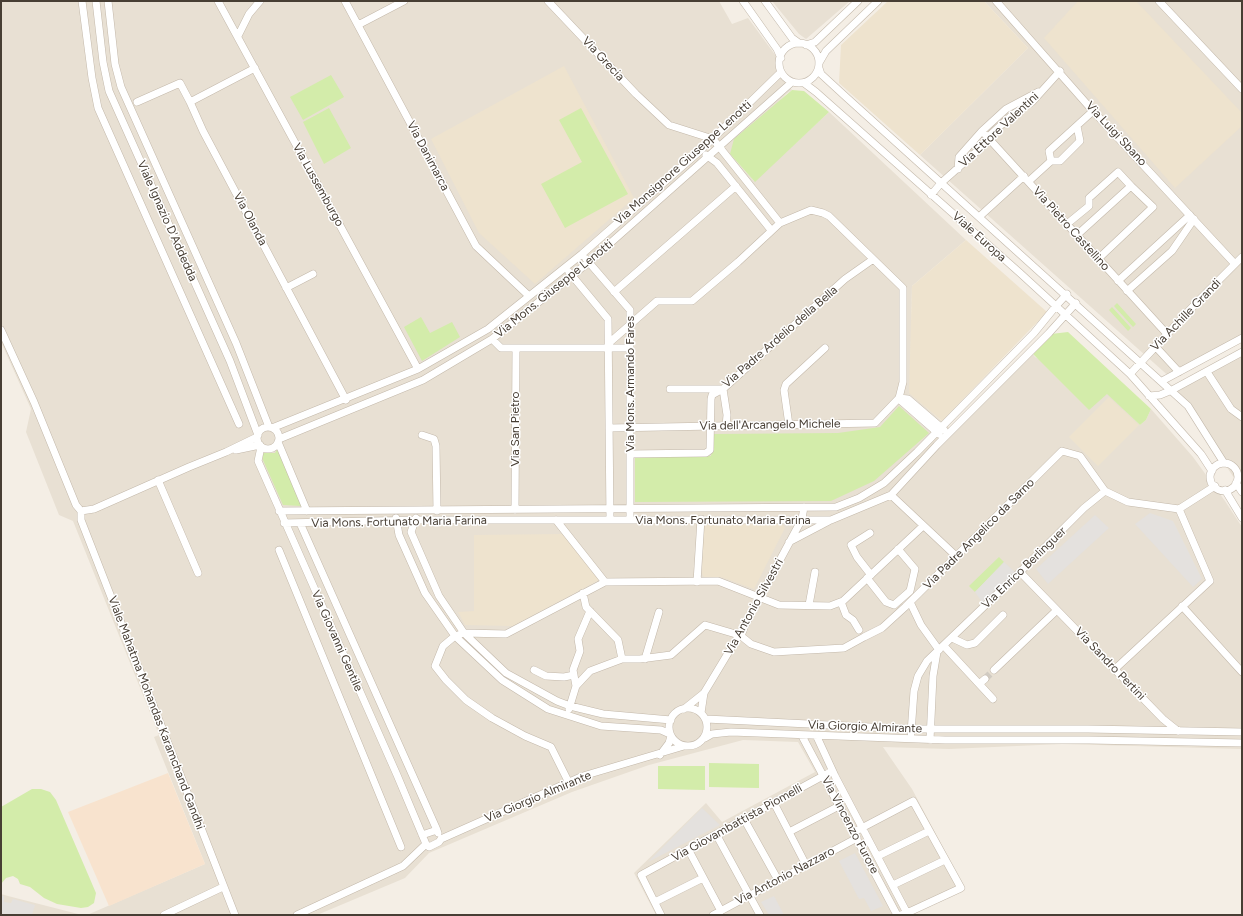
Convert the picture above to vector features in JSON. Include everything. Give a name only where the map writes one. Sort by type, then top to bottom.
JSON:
[{"type":"street","name":"Viale Ignazio D'Addedda","points":[[82,1],[92,78],[98,108],[239,424]]},
{"type":"street","name":"Viale Ignazio D'Addedda","points":[[96,1],[106,79],[142,165],[233,368],[258,436]]},
{"type":"street","name":"Viale Ignazio D'Addedda","points":[[108,1],[118,76],[239,350],[271,428]]},
{"type":"street","name":"Via Lussemburgo","points":[[218,1],[418,369]]},
{"type":"street","points":[[238,36],[249,14],[260,1]]},
{"type":"street","name":"Via Danimarca","points":[[345,1],[476,246],[529,296]]},
{"type":"street","points":[[358,25],[404,1]]},
{"type":"street","name":"Via Grecia","points":[[548,1],[636,94],[669,125],[713,139]]},
{"type":"street","points":[[743,1],[777,49],[780,58]]},
{"type":"street","points":[[765,1],[792,38],[813,49],[818,56],[819,66]]},
{"type":"street","points":[[856,2],[815,42],[792,45],[785,49],[780,58],[779,64],[781,72],[792,82],[804,83],[814,78],[826,51],[878,1]]},
{"type":"street","points":[[1158,1],[1242,89]]},
{"type":"street","name":"Via Luigi Sbano","points":[[998,2],[1094,111],[1235,264]]},
{"type":"street","name":"Viale Europa","points":[[819,66],[821,74],[1172,390],[1188,406],[1224,463]]},
{"type":"street","points":[[190,102],[255,68]]},
{"type":"street","name":"Via Monsignore Giuseppe Lenotti","points":[[271,428],[346,400],[418,369],[488,329],[582,254],[702,149],[781,72]]},
{"type":"street","name":"Via Ettore Valentini","points":[[932,195],[941,183],[985,144],[988,138],[1011,116],[1032,102],[1041,90],[1060,72]]},
{"type":"street","name":"Via Mons. Giuseppe Lenotti","points":[[278,441],[424,380],[492,339],[589,262],[792,82]]},
{"type":"street","name":"Via Olanda","points":[[137,102],[180,83],[203,131],[346,400]]},
{"type":"street","name":"Viale Europa","points":[[804,83],[932,195],[1130,374],[1201,454],[1212,470]]},
{"type":"street","name":"Via Ettore Valentini","points":[[958,169],[959,157],[982,131],[1006,109],[1041,90]]},
{"type":"street","points":[[1051,161],[1049,151],[1094,111]]},
{"type":"street","points":[[1027,179],[1051,161],[1060,161],[1080,141],[1077,126]]},
{"type":"street","name":"Via Pietro Castellino","points":[[982,131],[1167,334]]},
{"type":"street","points":[[713,139],[780,223]]},
{"type":"street","points":[[702,149],[708,157],[717,163],[771,230]]},
{"type":"street","points":[[142,165],[154,160]]},
{"type":"street","points":[[1067,224],[1089,206],[1089,198],[1118,172],[1152,207],[1098,259]]},
{"type":"street","name":"Via Pietro Castellino","points":[[979,217],[1027,179]]},
{"type":"street","points":[[614,292],[738,188],[748,183]]},
{"type":"street","points":[[1077,235],[1131,186]]},
{"type":"street","points":[[609,345],[630,323],[657,301],[692,301],[738,262],[780,223],[811,210],[823,212],[829,216],[872,260],[903,288],[903,382],[899,398],[908,399],[946,436]]},
{"type":"street","points":[[1128,291],[1172,251],[1192,217]]},
{"type":"street","name":"Via Pietro Castellino","points":[[1118,281],[1149,252],[1192,217]]},
{"type":"street","points":[[1149,252],[1159,263]]},
{"type":"street","name":"Via Mons. Armando Fares","points":[[582,254],[630,310],[630,520]]},
{"type":"street","name":"Via Achille Grandi","points":[[1130,374],[1155,346],[1242,257]]},
{"type":"street","name":"Via Padre Ardelio della Bella","points":[[712,426],[712,395],[723,389],[845,279],[872,260]]},
{"type":"street","name":"Via Mons. Armando Fares","points":[[565,267],[608,319],[610,520]]},
{"type":"street","points":[[286,288],[314,274]]},
{"type":"street","points":[[199,290],[210,285]]},
{"type":"street","name":"Via Mons. Fortunato Maria Farina","points":[[279,511],[836,507],[858,498],[884,483],[939,430],[1034,333],[1067,294]]},
{"type":"street","name":"Via Mons. Fortunato Maria Farina","points":[[284,523],[701,519],[831,520],[891,494],[946,436],[1049,333],[1076,303]]},
{"type":"street","name":"Viale Mahatma Mohandas Karamchand Gandhi","points":[[1,330],[34,402],[76,505],[81,510],[81,520],[223,887],[236,915]]},
{"type":"street","points":[[1162,381],[1242,338]]},
{"type":"street","points":[[492,339],[501,348],[516,349],[609,345],[630,348]]},
{"type":"street","points":[[1155,346],[1179,372]]},
{"type":"street","points":[[789,425],[784,390],[786,384],[825,348]]},
{"type":"street","name":"Via San Pietro","points":[[515,510],[516,349]]},
{"type":"street","points":[[1149,396],[1160,396],[1242,352]]},
{"type":"street","points":[[1207,372],[1231,409],[1242,417]]},
{"type":"street","points":[[670,389],[723,389],[727,416],[726,426]]},
{"type":"street","name":"Via dell'Arcangelo Michele","points":[[608,428],[875,423],[899,398]]},
{"type":"street","points":[[630,454],[706,453],[710,450],[712,426]]},
{"type":"street","points":[[81,510],[94,509],[158,480],[226,452],[258,436],[262,429],[271,428],[278,433],[278,441],[307,511]]},
{"type":"street","points":[[422,435],[434,438],[436,446],[437,511]]},
{"type":"street","points":[[258,436],[261,446]]},
{"type":"street","points":[[226,452],[261,446],[271,448],[278,441]]},
{"type":"street","name":"Via Giovanni Gentile","points":[[261,446],[258,461],[426,844]]},
{"type":"street","name":"Via Padre Angelico da Sarno","points":[[745,625],[741,636],[751,644],[774,652],[844,648],[882,628],[1062,452],[1080,456],[1105,490],[1128,502],[1179,509]]},
{"type":"street","points":[[1242,492],[1239,469],[1230,464],[1224,463],[1217,465],[1212,470],[1211,479],[1215,486],[1225,490],[1242,518]]},
{"type":"street","points":[[1225,490],[1231,488],[1239,478]]},
{"type":"street","points":[[158,480],[198,573]]},
{"type":"street","points":[[1115,669],[1210,580],[1179,509],[1215,486]]},
{"type":"street","name":"Via Enrico Berlinguer","points":[[910,740],[914,691],[918,676],[927,661],[1084,508],[1105,490]]},
{"type":"street","points":[[891,494],[956,556]]},
{"type":"street","points":[[802,519],[804,507]]},
{"type":"street","points":[[396,511],[399,535],[425,593],[454,636],[502,680],[548,709],[601,726],[661,730],[671,735]]},
{"type":"street","points":[[418,511],[411,532],[439,596],[464,633],[506,673],[557,701],[570,706],[603,714],[670,720]]},
{"type":"street","points":[[697,582],[701,519]]},
{"type":"street","name":"Via Antonio Silvestri","points":[[684,709],[704,693],[739,636],[802,519]]},
{"type":"street","points":[[556,520],[605,582]]},
{"type":"street","points":[[789,542],[831,520]]},
{"type":"street","name":"Via Giovanni Gentile","points":[[300,523],[441,839]]},
{"type":"street","points":[[570,783],[551,747],[525,736],[492,718],[466,700],[446,680],[435,666],[443,646],[454,636],[464,633],[506,634],[605,582],[718,581],[779,605],[830,606],[841,602],[923,526]]},
{"type":"street","points":[[870,533],[851,545],[886,602],[894,605],[910,591],[915,569],[898,549]]},
{"type":"street","name":"Via Giovanni Gentile","points":[[279,550],[401,847]]},
{"type":"street","points":[[809,605],[815,572]]},
{"type":"street","name":"Via Sandro Pertini","points":[[1020,572],[1163,719],[1178,731]]},
{"type":"street","points":[[583,593],[586,607],[618,640],[622,659]]},
{"type":"street","points":[[841,602],[846,615],[853,620],[859,630]]},
{"type":"street","points":[[910,602],[921,625],[940,649],[993,698]]},
{"type":"street","points":[[1182,606],[1242,672]]},
{"type":"street","points":[[994,670],[1057,610]]},
{"type":"street","points":[[576,686],[573,670],[580,651],[578,639],[590,611]]},
{"type":"street","points":[[645,659],[659,612]]},
{"type":"street","points":[[952,638],[967,645],[975,643],[1003,615]]},
{"type":"street","points":[[567,715],[576,686],[590,671],[622,659],[645,659],[671,655],[705,626],[739,636]]},
{"type":"street","points":[[940,649],[933,676],[930,729],[1242,732]]},
{"type":"street","points":[[534,670],[546,676],[564,677],[574,675]]},
{"type":"street","points":[[979,684],[985,678]]},
{"type":"street","name":"Via Antonio Silvestri","points":[[703,716],[704,693]]},
{"type":"street","points":[[684,709],[692,709],[703,716],[707,732],[704,738],[697,745],[684,746],[675,742],[671,735],[669,726],[670,720],[675,714],[684,709]]},
{"type":"street","name":"Via Giorgio Almirante","points":[[703,716],[930,729],[930,740],[818,737],[731,732],[712,734],[704,738]]},
{"type":"street","points":[[1154,730],[1159,726],[1163,719]]},
{"type":"street","points":[[660,755],[669,743],[671,735]]},
{"type":"street","name":"Via Vincenzo Furore","points":[[802,736],[897,915]]},
{"type":"street","name":"Via Vincenzo Furore","points":[[818,737],[832,771],[878,856],[904,914]]},
{"type":"street","points":[[930,740],[1082,740],[1242,743]]},
{"type":"street","name":"Via Giorgio Almirante","points":[[426,844],[429,847],[439,842],[441,839],[583,776],[660,755],[684,746]]},
{"type":"street","name":"Via Giovambattista Piomelli","points":[[655,902],[641,875],[832,771]]},
{"type":"street","name":"Via Antonio Nazzaro","points":[[713,915],[806,865],[855,835],[862,827],[913,800],[929,831]]},
{"type":"street","points":[[774,803],[806,865]]},
{"type":"street","points":[[789,832],[839,806]]},
{"type":"street","points":[[744,819],[778,880]]},
{"type":"street","points":[[422,835],[437,830]]},
{"type":"street","points":[[878,856],[929,831],[960,888],[904,914]]},
{"type":"street","points":[[716,834],[760,915]]},
{"type":"street","points":[[297,915],[403,866],[426,844]]},
{"type":"street","points":[[688,849],[720,911]]},
{"type":"street","points":[[892,885],[945,860]]},
{"type":"street","points":[[661,915],[655,902],[703,878]]},
{"type":"street","points":[[164,915],[223,887]]},
{"type":"shaded area","points":[[1,1],[719,1],[732,24],[748,18],[776,56],[777,72],[792,90],[786,94],[730,154],[754,181],[829,112],[966,240],[912,286],[910,393],[954,432],[1032,353],[1035,357],[1107,393],[1140,425],[1146,420],[1151,409],[1193,457],[1225,501],[1242,527],[1242,749],[1062,744],[949,749],[883,747],[912,789],[964,887],[911,915],[656,915],[634,873],[706,803],[722,822],[815,772],[798,742],[743,740],[649,765],[572,792],[429,853],[405,878],[317,915],[87,915],[205,864],[154,737],[159,735],[73,521],[59,515],[26,432],[31,409],[1,342]]},
{"type":"shaded area","points":[[772,1],[850,1],[806,39],[799,34]]},
{"type":"shaded area","points":[[888,1],[984,1],[1028,48],[920,155],[839,83],[841,45]]},
{"type":"shaded area","points":[[984,1],[1242,1],[1242,341],[1172,379],[920,155],[1028,48]]},
{"type":"shaded area","points":[[1078,1],[1136,1],[1242,113],[1242,126],[1175,188],[1044,38]]},
{"type":"shaded area","points":[[564,66],[634,198],[535,284],[479,233],[431,139]]},
{"type":"shaded area","points":[[966,240],[1047,312],[942,421],[909,393],[912,286]]},
{"type":"shaded area","points":[[1242,355],[1242,490],[1176,390]]},
{"type":"shaded area","points":[[1109,397],[1139,425],[1098,466],[1069,437]]},
{"type":"shaded area","points":[[1150,513],[1173,521],[1202,579],[1193,587],[1135,524]]},
{"type":"shaded area","points":[[1095,515],[1109,528],[1048,584],[1036,569]]},
{"type":"shaded area","points":[[782,524],[785,528],[754,589],[721,577],[704,577],[702,573],[704,525]]},
{"type":"shaded area","points":[[565,534],[599,580],[513,626],[465,625],[458,612],[474,611],[474,535]]},
{"type":"shaded area","points":[[1004,562],[1016,573],[984,605],[975,592]]},
{"type":"shaded area","points":[[168,773],[205,864],[109,906],[68,812]]},
{"type":"shaded area","points":[[702,808],[720,825],[648,862]]},
{"type":"shaded area","points":[[855,853],[883,906],[871,911],[864,898],[859,899],[839,861]]},
{"type":"shaded area","points":[[1,894],[8,896],[82,915],[1,915]]},
{"type":"shaded area","points":[[1,896],[4,896],[4,902],[11,903],[13,899],[35,905],[32,915],[1,915]]},
{"type":"shaded area","points":[[774,896],[784,915],[769,915],[761,902]]},
{"type":"green space","points":[[331,75],[344,97],[303,120],[290,97]]},
{"type":"green space","points":[[792,90],[804,91],[829,112],[755,182],[730,154],[734,139]]},
{"type":"green space","points":[[329,108],[351,148],[324,164],[303,122]]},
{"type":"green space","points":[[581,108],[628,194],[565,228],[541,184],[582,162],[559,120]]},
{"type":"green space","points":[[1117,303],[1136,324],[1133,327],[1114,306]]},
{"type":"green space","points":[[1112,307],[1131,328],[1128,331],[1109,310]]},
{"type":"green space","points":[[421,317],[430,333],[452,322],[460,337],[422,361],[404,327]]},
{"type":"green space","points":[[1068,332],[1151,409],[1146,420],[1140,425],[1107,394],[1089,410],[1032,353],[1051,334]]},
{"type":"green space","points":[[899,406],[929,433],[874,481],[831,501],[635,502],[635,456],[711,456],[714,434],[838,433],[880,427]]},
{"type":"green space","points":[[278,448],[301,502],[301,506],[283,505],[263,460],[262,453],[275,453]]},
{"type":"green space","points":[[999,557],[1004,562],[975,592],[969,586]]},
{"type":"green space","points":[[709,763],[759,764],[759,788],[709,787]]},
{"type":"green space","points":[[658,766],[705,766],[705,790],[658,789]]},
{"type":"green space","points":[[32,789],[41,789],[50,792],[56,800],[96,893],[94,903],[88,907],[81,908],[57,904],[44,898],[30,887],[20,884],[18,879],[13,876],[6,878],[1,884],[1,807]]},
{"type":"tunnel","points":[[985,679],[994,670]]}]
